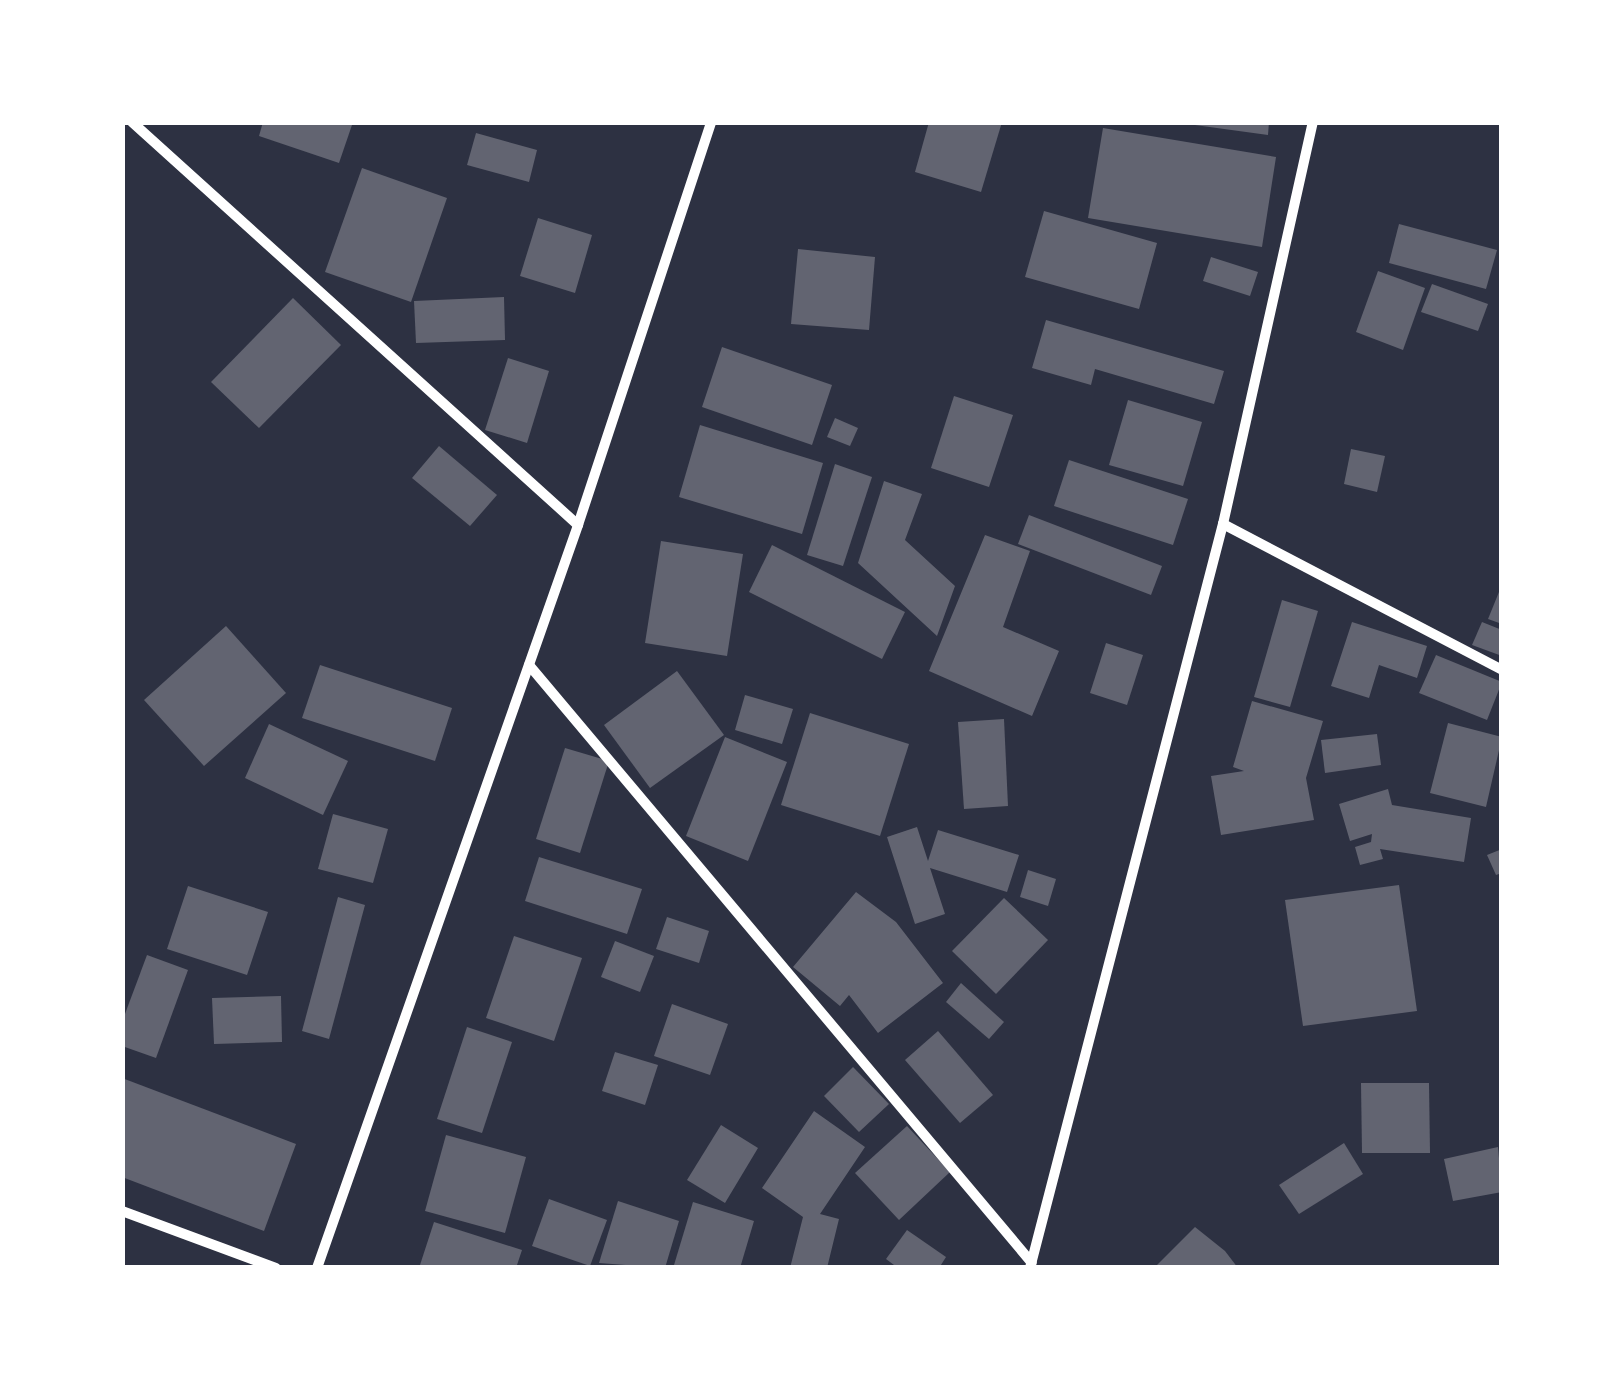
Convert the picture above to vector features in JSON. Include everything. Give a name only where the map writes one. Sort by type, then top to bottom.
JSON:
[{"type":"street","points":[[132,122],[578,525]]},
{"type":"street","points":[[316,1268],[578,525],[711,122]]},
{"type":"street","points":[[1031,1265],[1222,524],[1313,122]]},
{"type":"street","points":[[1222,524],[1502,670]]},
{"type":"street","points":[[528,665],[1031,1265]]},
{"type":"street","points":[[122,1211],[276,1268]]},
{"type":"building","points":[[263,122],[353,122],[339,163],[259,136]]},
{"type":"building","points":[[929,122],[1002,122],[981,192],[915,172]]},
{"type":"building","points":[[1173,122],[1269,122],[1268,135]]},
{"type":"building","points":[[1103,128],[1276,157],[1262,247],[1088,218]]},
{"type":"building","points":[[476,133],[537,150],[529,182],[467,165]]},
{"type":"building","points":[[362,168],[447,198],[411,302],[325,272]]},
{"type":"building","points":[[1044,211],[1157,243],[1139,309],[1025,277]]},
{"type":"building","points":[[538,218],[592,235],[575,293],[520,276]]},
{"type":"building","points":[[1399,224],[1497,250],[1486,289],[1389,263]]},
{"type":"building","points":[[798,249],[875,257],[869,330],[791,324]]},
{"type":"building","points":[[1211,257],[1258,272],[1250,296],[1203,281]]},
{"type":"building","points":[[1378,271],[1425,288],[1403,350],[1356,332]]},
{"type":"building","points":[[1432,284],[1488,304],[1478,331],[1421,312]]},
{"type":"building","points":[[504,297],[505,340],[416,343],[414,301]]},
{"type":"building","points":[[293,298],[341,345],[259,428],[211,382]]},
{"type":"building","points":[[1046,320],[1224,371],[1214,404],[1095,369],[1091,385],[1032,368]]},
{"type":"building","points":[[722,347],[832,385],[812,445],[702,407]]},
{"type":"building","points":[[508,358],[549,371],[527,443],[485,430]]},
{"type":"building","points":[[954,396],[1013,415],[989,487],[931,468]]},
{"type":"building","points":[[1128,400],[1202,422],[1183,486],[1109,465]]},
{"type":"building","points":[[835,418],[858,428],[850,446],[827,437]]},
{"type":"building","points":[[700,425],[823,463],[802,534],[679,497]]},
{"type":"building","points":[[439,446],[497,495],[470,526],[412,478]]},
{"type":"building","points":[[1351,449],[1385,456],[1377,492],[1344,484]]},
{"type":"building","points":[[1069,460],[1188,499],[1173,545],[1054,506]]},
{"type":"building","points":[[835,464],[872,477],[843,566],[807,555]]},
{"type":"building","points":[[884,481],[922,494],[905,540],[955,586],[937,636],[858,563]]},
{"type":"building","points":[[1029,515],[1162,566],[1151,595],[1018,544]]},
{"type":"building","points":[[985,535],[1030,551],[1003,627],[1059,651],[1032,716],[929,671]]},
{"type":"building","points":[[661,541],[743,554],[727,656],[645,643]]},
{"type":"building","points":[[772,545],[905,612],[882,659],[749,592]]},
{"type":"building","points":[[1499,592],[1502,593],[1502,624],[1488,619]]},
{"type":"building","points":[[1282,600],[1318,611],[1290,707],[1254,697]]},
{"type":"building","points":[[1352,622],[1427,646],[1417,678],[1379,665],[1369,698],[1331,686]]},
{"type":"building","points":[[1482,622],[1502,630],[1502,656],[1472,645]]},
{"type":"building","points":[[226,626],[286,693],[204,766],[144,700]]},
{"type":"building","points":[[1106,643],[1143,655],[1127,705],[1090,693]]},
{"type":"building","points":[[1436,655],[1502,682],[1487,720],[1419,693]]},
{"type":"building","points":[[320,665],[452,708],[435,761],[302,718]]},
{"type":"building","points":[[677,671],[724,735],[650,788],[604,725]]},
{"type":"building","points":[[745,695],[793,709],[782,744],[735,730]]},
{"type":"building","points":[[1252,701],[1323,721],[1306,778],[1314,820],[1221,835],[1211,776],[1244,771],[1233,767]]},
{"type":"building","points":[[810,713],[909,744],[880,836],[781,805]]},
{"type":"building","points":[[1004,719],[1008,806],[964,809],[958,722]]},
{"type":"building","points":[[1448,723],[1502,737],[1486,807],[1430,793]]},
{"type":"building","points":[[269,724],[348,761],[323,815],[245,778]]},
{"type":"building","points":[[1377,734],[1381,765],[1325,773],[1321,740]]},
{"type":"building","points":[[725,737],[787,762],[748,861],[686,836]]},
{"type":"building","points":[[565,748],[609,761],[580,853],[536,839]]},
{"type":"building","points":[[1388,789],[1392,805],[1471,818],[1464,862],[1380,849],[1383,859],[1360,865],[1355,847],[1371,842],[1372,834],[1350,841],[1339,804]]},
{"type":"building","points":[[333,814],[388,829],[373,883],[318,869]]},
{"type":"building","points":[[917,827],[928,861],[938,830],[1019,855],[1007,892],[930,868],[945,914],[915,924],[887,837]]},
{"type":"building","points":[[1502,849],[1502,873],[1496,875],[1487,855]]},
{"type":"building","points":[[539,857],[642,889],[627,934],[525,901]]},
{"type":"building","points":[[1028,870],[1056,879],[1048,906],[1020,897]]},
{"type":"building","points":[[1399,885],[1417,1011],[1303,1026],[1285,900]]},
{"type":"building","points":[[188,886],[268,912],[247,975],[167,949]]},
{"type":"building","points":[[856,892],[896,922],[943,983],[878,1033],[849,995],[840,1006],[793,967]]},
{"type":"building","points":[[338,897],[365,905],[329,1039],[302,1031]]},
{"type":"building","points":[[1004,898],[1048,940],[996,994],[952,951]]},
{"type":"building","points":[[667,917],[709,931],[699,963],[656,949]]},
{"type":"building","points":[[514,936],[582,958],[554,1041],[486,1018]]},
{"type":"building","points":[[615,941],[654,956],[640,992],[601,977]]},
{"type":"building","points":[[147,955],[188,970],[156,1058],[122,1046],[122,1022]]},
{"type":"building","points":[[961,983],[1004,1022],[989,1039],[946,1002]]},
{"type":"building","points":[[281,996],[282,1042],[214,1044],[212,998]]},
{"type":"building","points":[[672,1004],[728,1024],[710,1075],[654,1056]]},
{"type":"building","points":[[467,1027],[512,1042],[482,1133],[437,1119]]},
{"type":"building","points":[[938,1031],[993,1095],[960,1123],[905,1060]]},
{"type":"building","points":[[615,1052],[658,1065],[645,1105],[602,1091]]},
{"type":"building","points":[[853,1067],[889,1104],[859,1132],[824,1096]]},
{"type":"building","points":[[122,1078],[296,1144],[264,1231],[122,1177]]},
{"type":"building","points":[[1361,1083],[1429,1083],[1430,1153],[1362,1153]]},
{"type":"building","points":[[814,1111],[865,1147],[820,1214],[839,1219],[827,1268],[790,1268],[803,1217],[762,1188]]},
{"type":"building","points":[[721,1125],[758,1148],[725,1203],[687,1180]]},
{"type":"building","points":[[907,1126],[950,1172],[899,1220],[855,1173]]},
{"type":"building","points":[[446,1135],[526,1157],[505,1233],[425,1211]]},
{"type":"building","points":[[1344,1143],[1363,1174],[1299,1214],[1279,1185]]},
{"type":"building","points":[[1498,1147],[1502,1192],[1453,1201],[1444,1159]]},
{"type":"building","points":[[549,1199],[607,1220],[590,1266],[532,1246]]},
{"type":"building","points":[[618,1201],[679,1221],[665,1268],[599,1263]]},
{"type":"building","points":[[693,1202],[754,1221],[740,1268],[674,1265]]},
{"type":"building","points":[[434,1222],[522,1250],[516,1268],[419,1268]]},
{"type":"building","points":[[1195,1227],[1225,1251],[1238,1268],[1154,1268]]},
{"type":"building","points":[[907,1230],[946,1257],[939,1268],[898,1268],[886,1259]]}]
